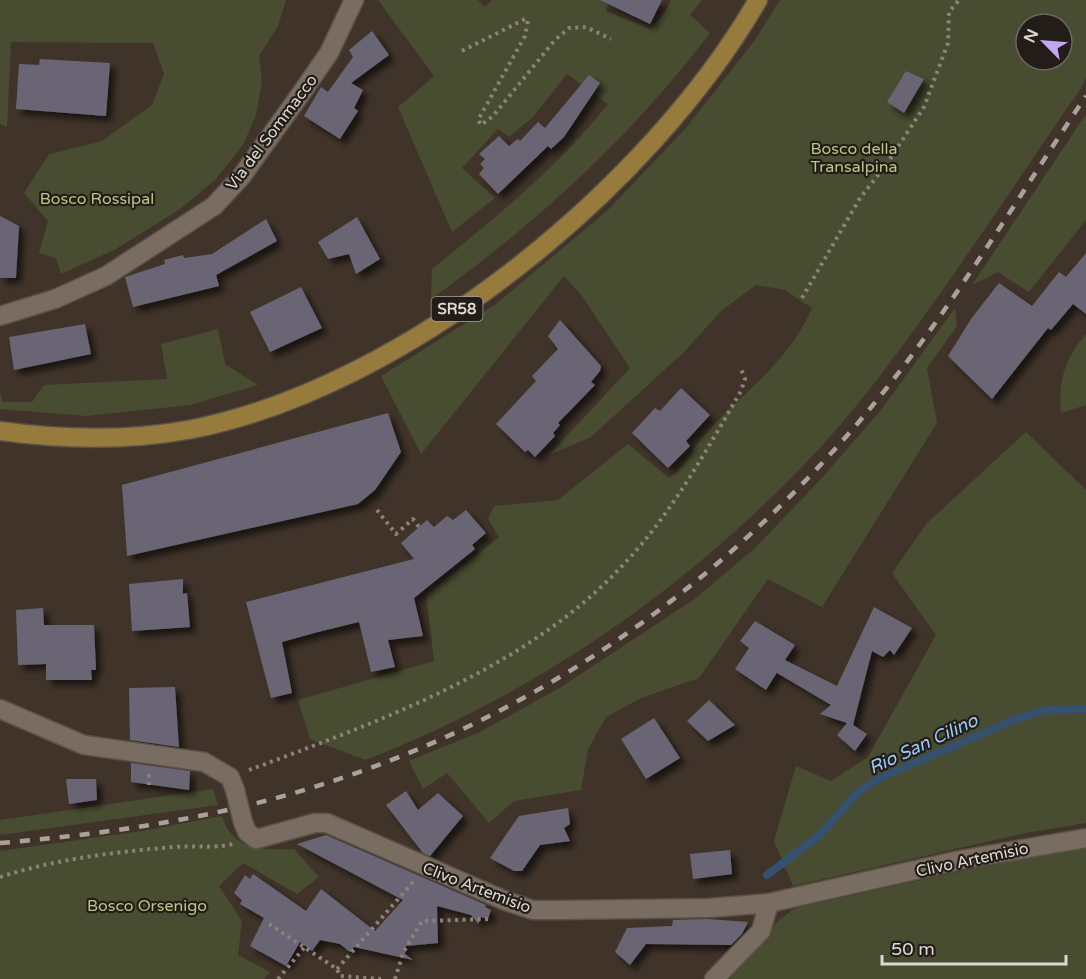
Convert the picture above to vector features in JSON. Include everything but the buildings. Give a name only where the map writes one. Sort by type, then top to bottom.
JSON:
[{"type":"main road","name":"SR58","points":[[0,431],[49,438],[88,438],[194,429],[225,421],[305,392],[352,372],[406,342],[503,276],[548,242],[617,180],[678,114],[710,73],[758,0]]},
{"type":"street","name":"Via del Sommacco","points":[[0,316],[55,299],[106,276],[214,206],[241,177],[300,95],[329,52],[354,0]]},
{"type":"street","points":[[0,709],[84,745],[204,762],[233,784]]},
{"type":"street","name":"Clivo Artemisio","points":[[233,784],[247,832],[256,838],[315,823],[327,823],[425,867],[533,910],[709,908],[769,903],[960,860],[1086,838]]},
{"type":"street","points":[[714,979],[761,931],[769,903]]},
{"type":"path","points":[[802,297],[860,198],[886,165],[924,107],[948,43],[949,12],[959,0]]},
{"type":"path","points":[[462,51],[525,19],[528,20],[525,36],[478,120],[481,125],[493,116],[555,40],[569,28],[586,27],[611,39]]},
{"type":"path","points":[[233,784],[364,728],[479,672],[547,630],[592,596],[625,563],[684,487],[741,391],[745,378],[741,369]]},
{"type":"path","points":[[377,510],[396,534],[413,519],[419,527]]},
{"type":"path","points":[[0,877],[30,867],[78,858],[177,846],[217,848]]},
{"type":"path","points":[[337,969],[425,867]]},
{"type":"path","points":[[395,979],[403,953],[422,921],[496,918]]},
{"type":"path","points":[[269,924],[337,969],[340,976],[381,979]]},
{"type":"path","points":[[278,979],[304,948]]},
{"type":"green space","name":"Bosco Rossipal","points":[[0,0],[286,0],[278,26],[259,56],[262,82],[256,115],[243,145],[216,179],[180,209],[116,249],[61,274],[56,258],[39,253],[48,221],[24,193],[49,154],[102,141],[152,105],[164,74],[153,43],[11,42],[7,127],[0,124]]},
{"type":"green space","points":[[378,0],[478,0],[485,7],[492,0],[610,0],[606,11],[650,29],[664,13],[671,0],[702,0],[690,15],[710,33],[648,108],[581,176],[508,240],[431,299],[432,269],[547,171],[608,104],[567,74],[533,117],[509,137],[498,129],[462,168],[495,198],[452,232],[398,107],[434,76]]},
{"type":"green space","name":"Bosco della Transalpina","points":[[780,0],[1086,0],[1086,77],[1079,91],[956,271],[880,376],[818,450],[769,499],[665,590],[609,631],[551,669],[491,703],[365,760],[310,739],[298,700],[434,661],[426,595],[499,537],[488,519],[494,506],[558,500],[628,444],[669,478],[681,468],[699,442],[719,420],[777,362],[802,328],[812,308],[785,290],[756,285],[721,311],[684,352],[591,437],[549,455],[630,368],[582,296],[564,276],[421,454],[381,376],[496,304],[608,210],[685,129],[755,40]]},
{"type":"green space","points":[[1086,114],[1086,220],[1029,292],[998,272],[972,285]]},
{"type":"green space","points":[[955,308],[957,326],[927,368],[937,423],[822,607],[768,579],[699,678],[641,698],[606,717],[588,749],[581,790],[514,801],[489,823],[447,773],[423,789],[409,761],[480,732],[558,689],[696,598],[754,549],[821,479],[881,410]]},
{"type":"green space","points":[[218,329],[225,364],[258,385],[190,405],[86,416],[0,409],[0,394],[3,402],[32,402],[44,385],[167,379],[161,344]]},
{"type":"green space","points":[[1086,334],[1086,405],[1061,413],[1060,391],[1064,370]]},
{"type":"green space","points":[[1026,432],[1086,490],[1086,823],[1026,833],[793,886],[774,841],[796,766],[831,781],[868,757],[936,635],[892,573],[927,523]]},
{"type":"green space","points":[[213,789],[218,805],[0,835],[0,820]]},
{"type":"green space","name":"Bosco Orsenigo","points":[[222,816],[233,836],[241,842],[260,848],[294,849],[319,877],[297,894],[243,863],[219,886],[242,921],[238,955],[270,972],[264,979],[0,979],[0,851],[142,831]]},
{"type":"green space","points":[[1086,847],[1086,979],[729,979],[779,920],[795,908],[1029,856]]},
{"type":"waterway","name":"Rio San Cilino","points":[[767,875],[820,835],[857,793],[878,779],[1011,721],[1044,710],[1086,709]]},
{"type":"railway","points":[[0,843],[82,835],[206,815],[327,783],[403,756],[476,723],[546,685],[613,643],[677,596],[738,545],[796,490],[851,431],[915,352],[1086,96]]}]
